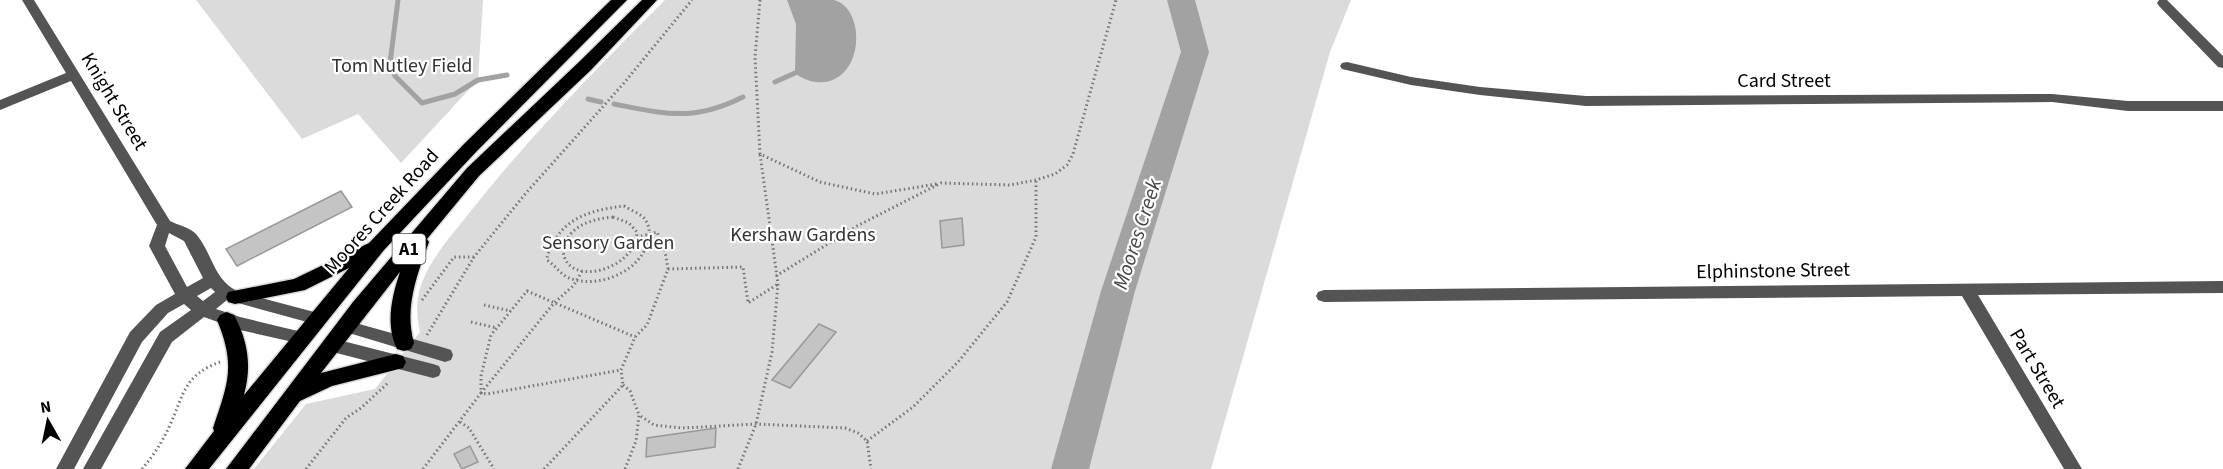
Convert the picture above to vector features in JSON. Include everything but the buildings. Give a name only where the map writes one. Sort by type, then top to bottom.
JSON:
[{"type":"highway","name":"Moores Creek Road","points":[[196,469],[378,244],[470,148],[621,0]]},
{"type":"highway","name":"A1","points":[[237,469],[345,326],[473,171],[585,66],[650,0]]},
{"type":"highway","points":[[290,398],[313,384],[327,379],[398,360],[400,310],[411,266],[425,229]]},
{"type":"highway","points":[[230,295],[298,285],[346,263],[378,244]]},
{"type":"highway","points":[[318,319],[345,326]]},
{"type":"highway","points":[[220,438],[240,373],[240,356],[227,320]]},
{"type":"highway","points":[[302,338],[331,345]]},
{"type":"street","name":"Knight Street","points":[[28,0],[165,225]]},
{"type":"street","points":[[2163,3],[2223,64]]},
{"type":"street","name":"Card Street","points":[[1347,66],[1411,81],[1480,91],[1586,101],[2052,98],[2128,106],[2223,106]]},
{"type":"street","points":[[0,105],[73,75]]},
{"type":"street","points":[[302,338],[227,320],[203,309],[185,296],[157,246],[165,225],[190,237],[212,280],[230,295],[318,319]]},
{"type":"street","points":[[65,469],[136,337],[162,309],[212,280]]},
{"type":"street","name":"Elphinstone Street","points":[[1324,296],[2223,287]]},
{"type":"street","name":"Part Street","points":[[1966,289],[2073,469]]},
{"type":"street","points":[[92,469],[159,346],[176,328],[203,309],[230,295]]},
{"type":"street","points":[[345,326],[398,360],[445,355]]},
{"type":"street","points":[[331,345],[398,360],[433,371]]},
{"type":"path","points":[[429,332],[474,256],[526,193],[624,83],[692,0]]},
{"type":"path","points":[[738,469],[756,424],[772,352],[778,285],[760,154],[756,26],[760,0]]},
{"type":"path","points":[[760,154],[820,182],[875,194],[941,183],[1010,185],[1055,174],[1067,165],[1072,154],[1116,0]]},
{"type":"path","points":[[867,441],[921,400],[958,362],[1007,302],[1036,237],[1036,180]]},
{"type":"path","points":[[776,276],[857,226],[941,183]]},
{"type":"path","points":[[624,207],[644,218],[651,234],[646,250],[630,269],[597,280],[578,280],[558,272],[546,257],[555,237],[573,221],[596,210],[624,207]]},
{"type":"path","points":[[612,217],[631,223],[637,230],[638,237],[632,251],[615,265],[603,270],[582,271],[570,266],[564,260],[562,252],[569,235],[578,227],[589,221],[612,217]]},
{"type":"path","points":[[573,221],[578,227]]},
{"type":"path","points":[[625,469],[636,441],[639,415],[630,391],[623,385],[621,370],[635,337],[647,325],[668,269],[665,251],[657,232],[638,237]]},
{"type":"path","points":[[418,304],[433,288],[450,260],[455,256],[474,256]]},
{"type":"path","points":[[668,269],[744,267],[748,303],[778,285]]},
{"type":"path","points":[[423,469],[554,303],[564,296],[578,280],[582,271]]},
{"type":"path","points":[[482,393],[481,376],[491,335],[527,291],[635,337]]},
{"type":"path","points":[[484,305],[511,311]]},
{"type":"path","points":[[471,322],[497,328]]},
{"type":"path","points":[[306,469],[346,418],[361,408],[398,360]]},
{"type":"path","points":[[142,469],[161,441],[182,389],[191,377],[203,368],[224,361]]},
{"type":"path","points":[[482,393],[487,394],[621,370]]},
{"type":"path","points":[[544,469],[623,385]]},
{"type":"path","points":[[639,415],[654,425],[682,428],[756,424],[845,428],[858,433],[867,441],[871,469]]},
{"type":"path","points":[[460,422],[469,428],[494,469]]},
{"type":"green space","name":"Tom Nutley Field","points":[[196,0],[483,0],[478,80],[401,163],[358,114],[302,139]]},
{"type":"green space","name":"Kershaw Gardens","points":[[665,0],[1351,0],[1330,52],[1211,469],[254,469],[306,404],[375,389],[420,332],[417,312],[419,292],[428,270],[441,249],[540,129]]},
{"type":"shaded area","points":[[787,0],[834,0],[845,6],[852,17],[856,31],[856,46],[852,61],[844,73],[832,80],[816,82],[795,73],[796,24]]},
{"type":"waterway","points":[[398,0],[390,63],[395,76],[422,103],[455,94],[478,80],[507,75]]},
{"type":"waterway","name":"Moores Creek","points":[[1070,469],[1118,291],[1195,52],[1181,0]]},
{"type":"waterway","points":[[775,82],[795,73]]},
{"type":"waterway","points":[[614,104],[679,114],[709,110],[743,97]]},
{"type":"waterway","points":[[588,99],[601,102]]},
{"type":"park label","name":"Sensory Garden","points":[[608,242]]}]
